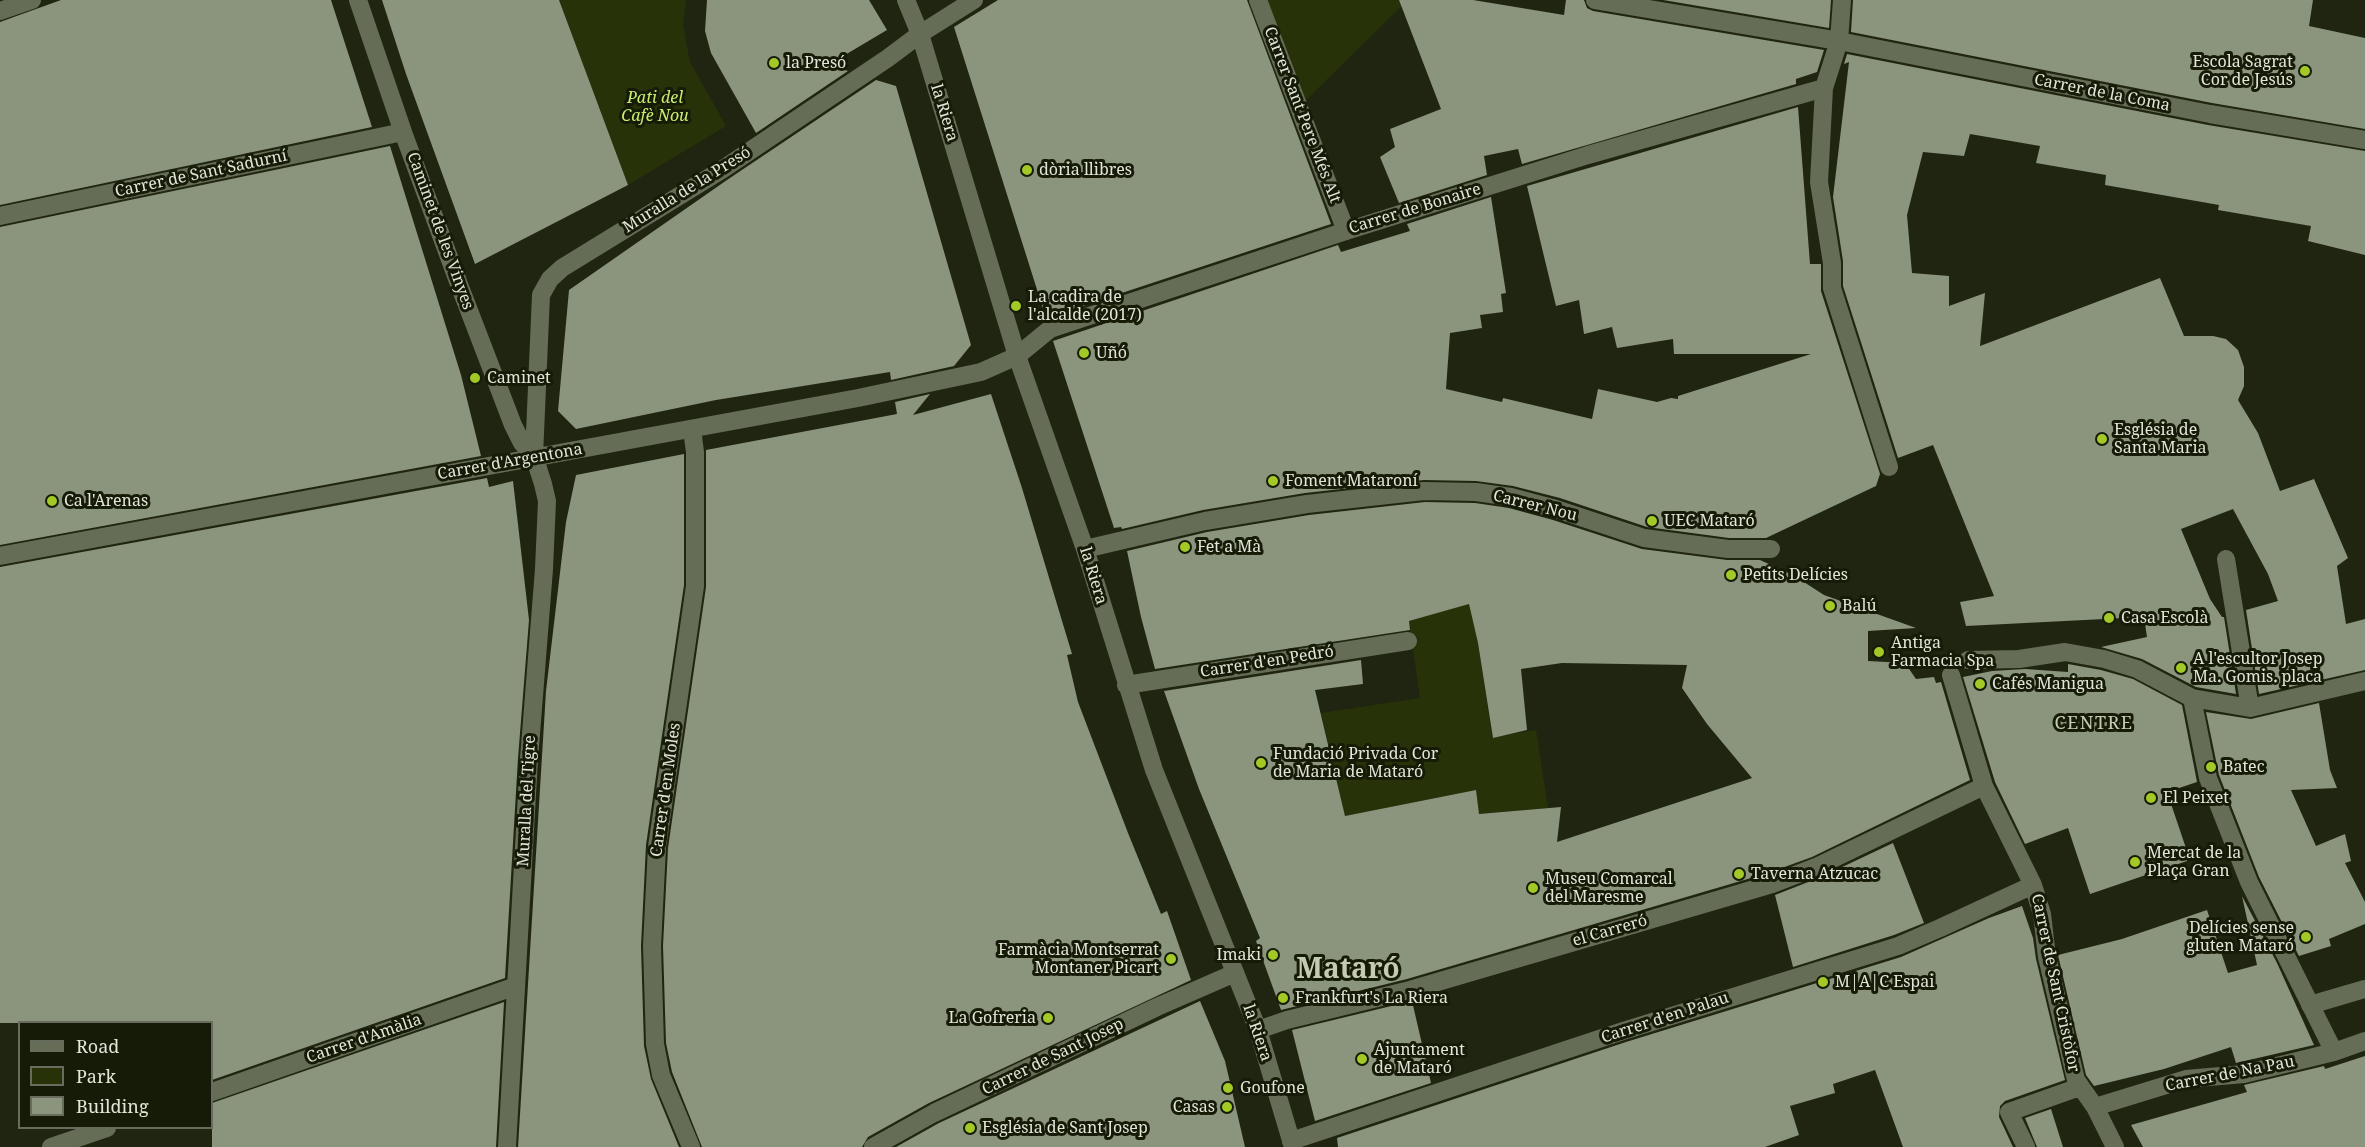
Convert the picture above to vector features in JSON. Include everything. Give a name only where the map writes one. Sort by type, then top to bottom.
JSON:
[{"type":"street","points":[[0,11],[32,0]]},
{"type":"street","name":"Caminet de les Vinyes","points":[[358,0],[403,132],[513,425],[522,443],[534,456]]},
{"type":"street","name":"la Riera","points":[[906,0],[920,34],[1017,356],[1085,549],[1154,770],[1258,1030],[1292,1144]]},
{"type":"street","name":"Muralla de la Presó","points":[[534,456],[542,295],[550,279],[562,268],[723,169],[920,34],[974,0]]},
{"type":"street","name":"Carrer Sant Pere Més Alt","points":[[1258,0],[1346,231]]},
{"type":"street","name":"Carrer de la Coma","points":[[1594,0],[1839,41],[2210,114],[2365,140]]},
{"type":"street","points":[[1842,0],[1839,41],[1824,88],[1819,182],[1832,263],[1832,288],[1889,467]]},
{"type":"street","name":"Carrer de Bonaire","points":[[1017,356],[1050,329],[1346,231],[1588,155],[1824,88]]},
{"type":"street","name":"Carrer de Sant Sadurní","points":[[0,216],[403,132]]},
{"type":"street","name":"Carrer d'Argentona","points":[[0,556],[858,398],[981,372],[1017,356]]},
{"type":"street","name":"Carrer d'en Moles","points":[[691,1147],[660,1075],[655,1044],[652,946],[657,847],[695,586],[695,452],[692,429]]},
{"type":"street","name":"Muralla del Tigre","points":[[507,1147],[547,501],[534,456]]},
{"type":"street","name":"Carrer Nou","points":[[1085,549],[1205,520],[1307,504],[1424,491],[1476,492],[1511,497],[1556,508],[1644,538],[1728,549],[1771,549]]},
{"type":"street","points":[[2226,559],[2250,708]]},
{"type":"street","name":"Carrer d'en Pedró","points":[[1126,685],[1408,641]]},
{"type":"street","points":[[1968,660],[2019,659],[2065,652],[2104,658],[2137,669],[2192,698],[2250,708],[2365,681]]},
{"type":"street","name":"Carrer de Sant Cristòfor","points":[[1951,675],[1984,786],[2033,885],[2042,914],[2047,957],[2076,1080],[2095,1107],[2115,1147]]},
{"type":"street","points":[[2192,698],[2208,778],[2249,882],[2334,1052]]},
{"type":"street","name":"el Carreró","points":[[1258,1030],[1287,1020],[1410,990],[1772,884],[1816,867],[1984,786]]},
{"type":"street","name":"Carrer d'en Palau","points":[[1292,1144],[1590,1042],[1898,946],[2033,885]]},
{"type":"street","name":"Carrer de Sant Josep","points":[[873,1147],[945,1108],[1157,1007],[1235,973]]},
{"type":"street","name":"Carrer d'Amàlia","points":[[213,1092],[516,986]]},
{"type":"street","points":[[2310,1005],[2365,989]]},
{"type":"street","name":"Carrer de Na Pau","points":[[2095,1107],[2186,1079],[2244,1074],[2334,1052],[2365,1041]]},
{"type":"street","points":[[2026,1147],[2009,1112],[2074,1089],[2082,1089]]},
{"type":"street","points":[[51,1147],[104,1129]]},
{"type":"green space","name":"Pati del Cafè Nou","points":[[559,0],[686,0],[683,25],[690,62],[726,126],[628,185]]},
{"type":"green space","points":[[1249,0],[1408,0],[1306,100],[1291,109]]},
{"type":"green space","points":[[1469,604],[1478,643],[1492,737],[1536,730],[1548,808],[1479,814],[1475,790],[1345,816],[1321,713],[1420,698],[1409,621]]},
{"type":"building","points":[[61,0],[331,0],[372,127],[0,205],[0,22]]},
{"type":"building","points":[[382,0],[559,0],[628,185],[475,264],[406,74]]},
{"type":"building","name":"la Presó","points":[[707,0],[869,0],[887,30],[828,65],[848,71],[756,133],[711,53],[705,31]]},
{"type":"building","points":[[998,0],[1247,0],[1331,224],[1046,318],[954,27]]},
{"type":"building","points":[[1399,0],[1473,0],[1564,15],[1566,0],[1584,0],[1587,8],[1593,11],[1824,50],[1817,72],[1796,79],[1796,84],[1522,164],[1518,149],[1484,156],[1487,175],[1399,203],[1380,157],[1395,147],[1390,129],[1441,109]]},
{"type":"building","points":[[1663,0],[1831,0],[1829,28]]},
{"type":"building","points":[[1853,0],[2313,0],[2309,26],[2365,38],[2365,129],[2212,103],[1851,32]]},
{"type":"building","points":[[1847,54],[2208,125],[2365,151],[2365,255],[2308,241],[2311,226],[2218,210],[2219,205],[2105,185],[2106,175],[2036,163],[2040,146],[1970,134],[1964,156],[1923,152],[1907,215],[1912,273],[1949,276],[1949,306],[1985,293],[1980,346],[2160,278],[2184,336],[2213,336],[2226,339],[2238,350],[2244,367],[2244,386],[2238,400],[2258,433],[2280,491],[2314,479],[2348,558],[2337,566],[2346,624],[2365,619],[2365,670],[2259,694],[2246,610],[2278,601],[2268,574],[2233,509],[2181,529],[2210,599],[2224,617],[2236,694],[2196,687],[2142,659],[2101,647],[2147,637],[2144,617],[1966,626],[1960,602],[1994,596],[1933,445],[1898,458],[1843,286],[1843,261],[1833,197],[1849,62],[1844,64]]},
{"type":"building","points":[[876,80],[896,86],[971,345],[954,366],[891,380],[890,372],[716,400],[576,429],[558,411],[569,290]]},
{"type":"building","points":[[1798,107],[1810,264],[1821,264],[1821,291],[1880,474],[1876,486],[1766,538],[1729,538],[1647,527],[1560,498],[1513,486],[1476,481],[1424,480],[1305,493],[1203,510],[1122,529],[1121,527],[1114,528],[1053,341],[1338,245],[1341,252],[1410,231],[1407,224],[1491,197],[1506,293],[1501,294],[1503,312],[1480,315],[1482,328],[1450,333],[1446,389],[1502,402],[1503,398],[1592,419],[1598,389],[1657,402],[1671,398],[1678,399],[1678,396],[1811,354],[1674,354],[1673,339],[1617,348],[1612,327],[1584,334],[1579,300],[1556,306],[1527,186]]},
{"type":"building","points":[[390,146],[461,375],[481,456],[0,545],[0,227]]},
{"type":"building","points":[[930,394],[913,415],[991,394],[1072,654],[1067,655],[1078,702],[1161,914],[1167,911],[1191,980],[929,1103],[868,1137],[862,1147],[702,1147],[672,1072],[666,1043],[663,946],[668,848],[706,587],[706,450],[897,414],[895,402]]},
{"type":"building","points":[[684,454],[684,585],[646,845],[641,946],[644,1046],[651,1079],[679,1147],[518,1147],[546,691],[566,522],[576,475]]},
{"type":"building","points":[[487,478],[489,487],[513,481],[529,620],[505,978],[213,1080],[213,1021],[18,1021],[18,1023],[0,1023],[0,567]]},
{"type":"building","points":[[1425,502],[1475,503],[1509,508],[1642,549],[1727,560],[1760,560],[1793,575],[1824,595],[1916,628],[1868,631],[1868,661],[1905,663],[1916,679],[1934,677],[1936,683],[1941,682],[1970,780],[1812,857],[1768,873],[1407,979],[1281,1010],[1256,941],[1260,938],[1199,789],[1164,691],[1361,660],[1363,684],[1315,690],[1345,816],[1476,790],[1479,814],[1561,807],[1557,842],[1752,778],[1707,724],[1682,688],[1687,665],[1562,663],[1521,669],[1527,730],[1493,738],[1478,643],[1469,604],[1409,621],[1410,630],[1155,669],[1127,551],[1207,532],[1309,515]]},
{"type":"building","points":[[2068,664],[2133,679],[2182,705],[2197,782],[2167,792],[2190,860],[2090,894],[2068,828],[2025,844],[1995,782],[1963,677],[1992,671],[2025,669],[2068,672]]},
{"type":"building","points":[[2319,703],[2330,770],[2337,788],[2291,790],[2316,846],[2345,834],[2351,861],[2345,863],[2365,902],[2365,924],[2329,939],[2331,946],[2299,956],[2259,877],[2219,775],[2206,712],[2251,719]]},
{"type":"building","points":[[1893,843],[1924,923],[1894,935],[1793,967],[1775,895],[1821,877]]},
{"type":"building","points":[[2242,896],[2277,963],[2314,1045],[2236,1063],[2231,1047],[2164,1069],[2094,1086],[2086,1075],[2058,955],[2122,939],[2207,910],[2228,973],[2257,965]]},
{"type":"building","points":[[2022,906],[2033,938],[2065,1080],[2005,1101],[2000,1106],[1999,1117],[2013,1147],[1903,1147],[1875,1070],[1833,1084],[1835,1093],[1790,1106],[1799,1135],[1765,1147],[1338,1147],[1337,1138],[1626,1042],[1901,957]]},
{"type":"building","points":[[1200,1001],[1225,1061],[1245,1147],[896,1147],[939,1123]]},
{"type":"building","name":"Ajuntament de Mataró","points":[[1412,1001],[1431,1083],[1315,1121],[1292,1030]]},
{"type":"building","points":[[504,1002],[496,1147],[212,1147],[213,1103]]},
{"type":"building","points":[[2365,1056],[2365,1147],[2143,1147],[2131,1125],[2247,1092],[2244,1085],[2324,1066],[2325,1069]]},
{"type":"building","points":[[2051,1109],[2063,1147],[2037,1147],[2025,1118]]},
{"type":"place","name":"la Presó","points":[[774,63]]},
{"type":"place","name":"Escola Sagrat Cor de Jesús","points":[[2305,71]]},
{"type":"place","name":"dòria llibres","points":[[1027,170]]},
{"type":"place","name":"La cadira de l'alcalde (2017)","points":[[1016,306]]},
{"type":"place","name":"Uñó","points":[[1084,353]]},
{"type":"place","name":"Caminet","points":[[475,378]]},
{"type":"place","name":"Església de Santa Maria","points":[[2102,439]]},
{"type":"place","name":"Foment Mataroní","points":[[1273,481]]},
{"type":"place","name":"Ca l'Arenas","points":[[52,501]]},
{"type":"place","name":"UEC Mataró","points":[[1652,521]]},
{"type":"place","name":"Fet a Mà","points":[[1185,547]]},
{"type":"place","name":"Petits Delícies","points":[[1731,575]]},
{"type":"place","name":"Balú","points":[[1830,606]]},
{"type":"place","name":"Casa Escolà","points":[[2109,618]]},
{"type":"place","name":"Antiga Farmacia Spa","points":[[1879,652]]},
{"type":"place","name":"A l'escultor Josep Ma. Gomis. placa","points":[[2181,668]]},
{"type":"place","name":"Cafés Manigua","points":[[1980,684]]},
{"type":"place","name":"Fundació Privada Cor de Maria de Mataró","points":[[1261,763]]},
{"type":"place","name":"Batec","points":[[2211,767]]},
{"type":"place","name":"El Peixet","points":[[2151,798]]},
{"type":"place","name":"Mercat de la Plaça Gran","points":[[2135,862]]},
{"type":"place","name":"Taverna Atzucac","points":[[1739,874]]},
{"type":"place","name":"Museu Comarcal del Maresme","points":[[1533,888]]},
{"type":"place","name":"Delícies sense gluten Mataró","points":[[2306,937]]},
{"type":"place","name":"Imaki","points":[[1273,955]]},
{"type":"place","name":"Farmàcia Montserrat Montaner Picart","points":[[1171,959]]},
{"type":"place","name":"M|A|C Espai","points":[[1823,982]]},
{"type":"place","name":"Frankfurt's La Riera","points":[[1283,998]]},
{"type":"place","name":"La Gofreria","points":[[1048,1018]]},
{"type":"place","name":"Ajuntament de Mataró","points":[[1362,1059]]},
{"type":"place","name":"Goufone","points":[[1228,1088]]},
{"type":"place","name":"Casas","points":[[1227,1107]]},
{"type":"place","name":"Església de Sant Josep","points":[[970,1128]]},
{"type":"district","name":"CENTRE","points":[[2094,724]]},
{"type":"district","name":"Mataró","points":[[1348,970]]}]
